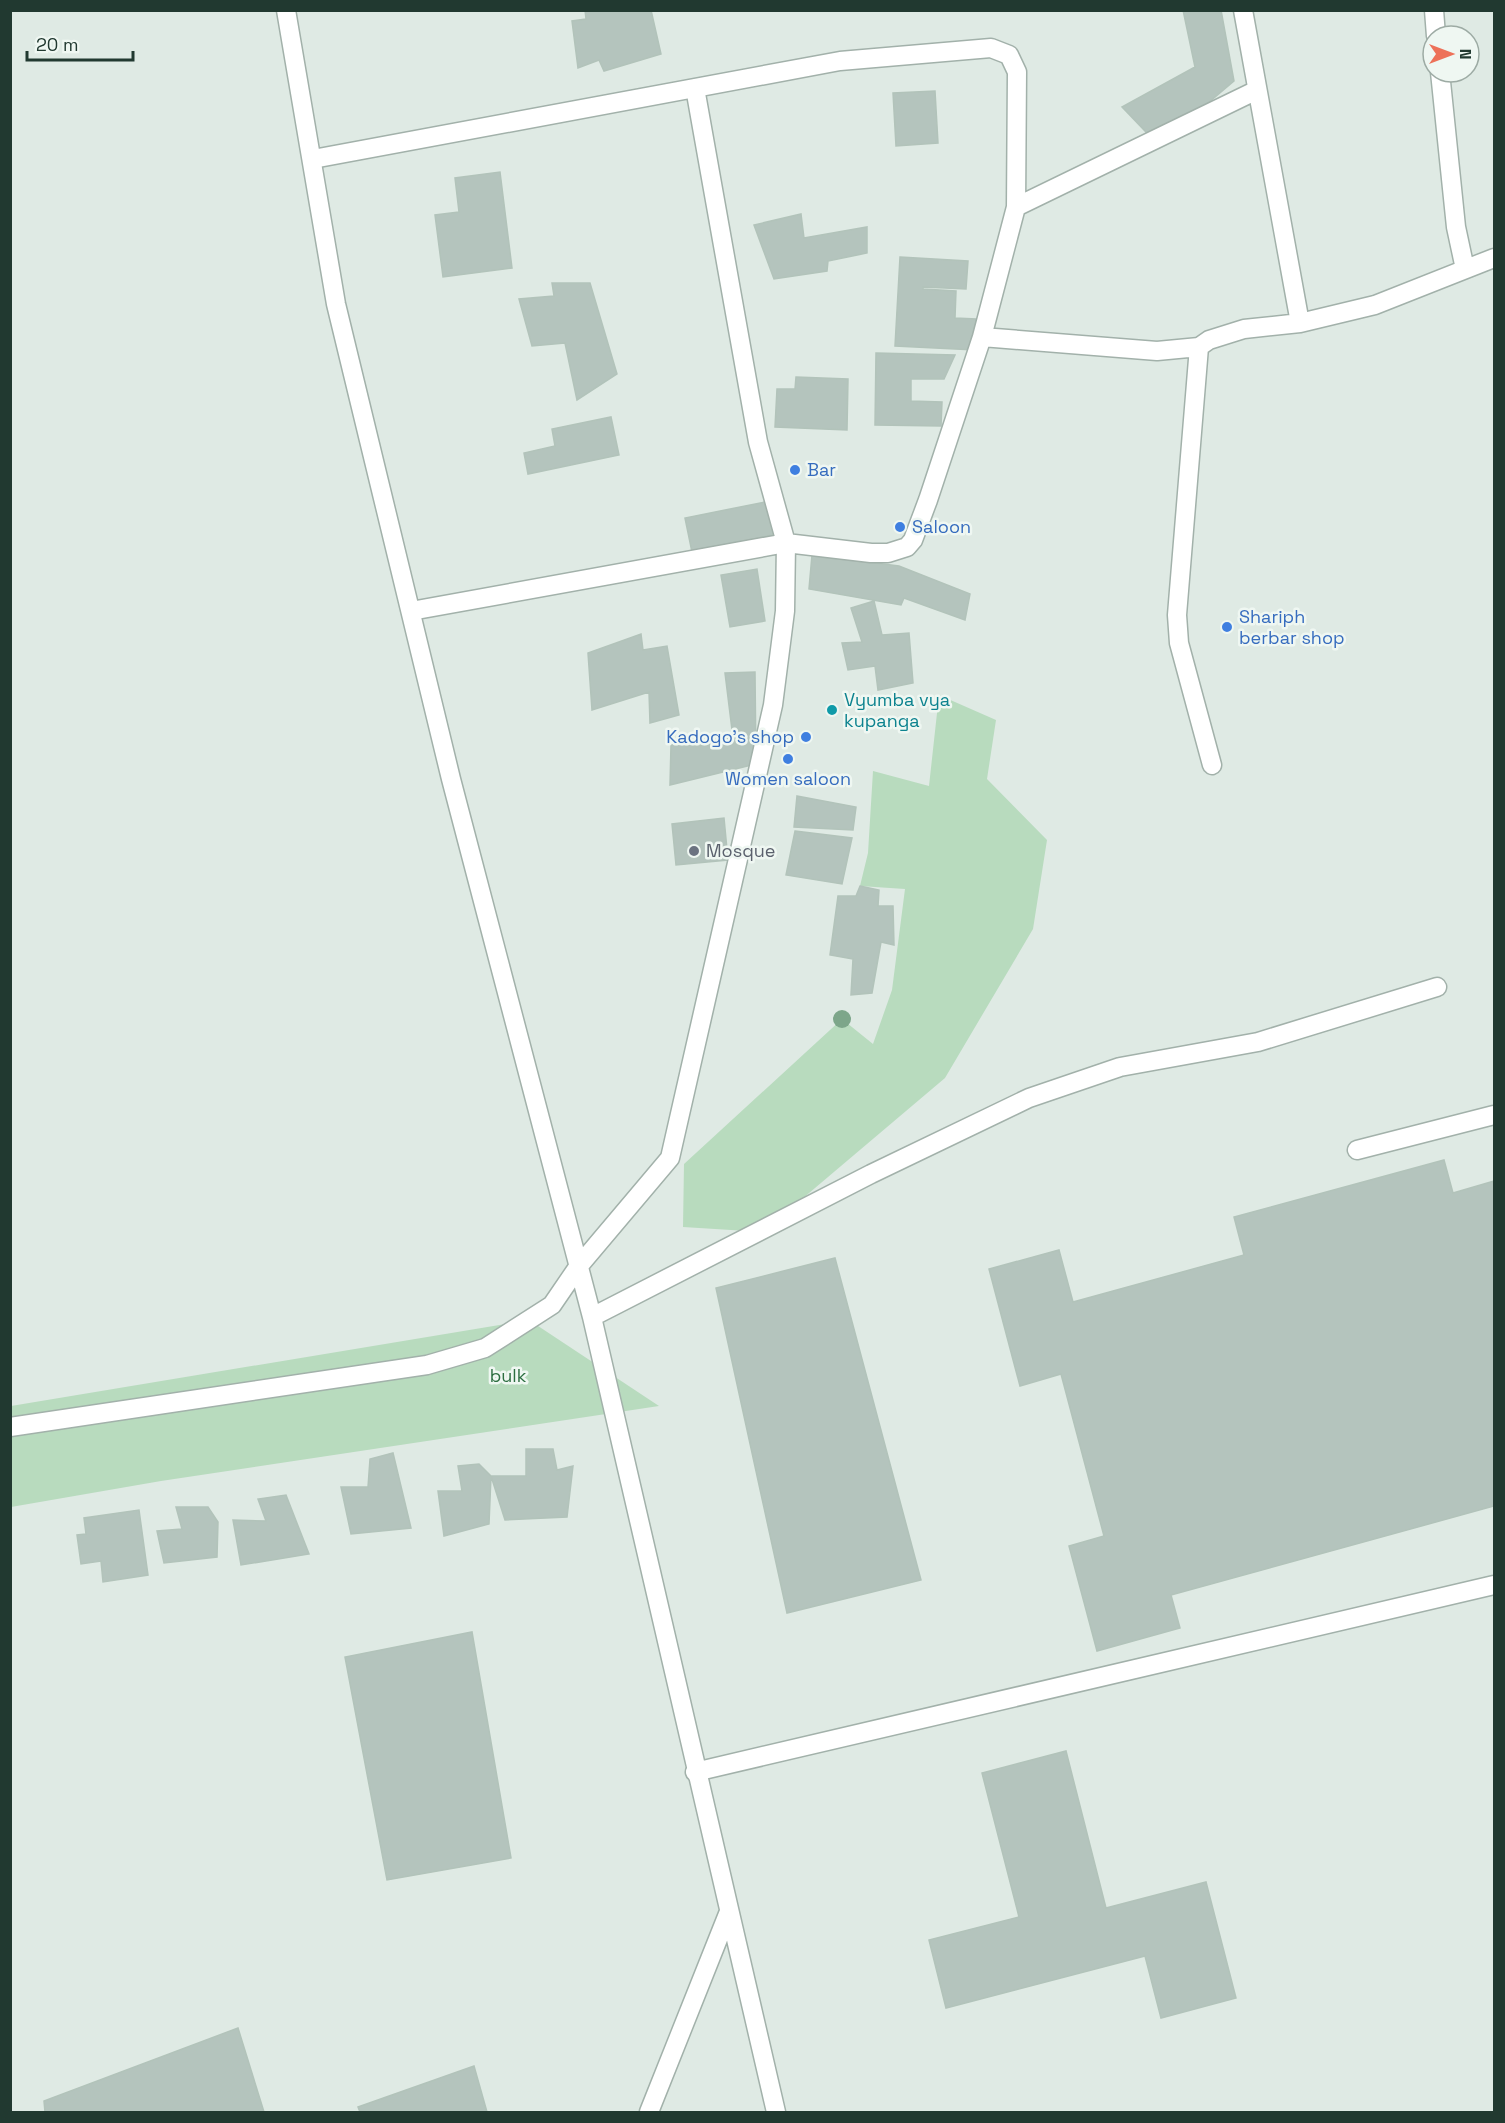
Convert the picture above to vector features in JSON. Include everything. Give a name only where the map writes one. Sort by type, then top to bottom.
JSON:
[{"type":"street","points":[[286,10],[336,304],[516,1034],[592,1317],[695,1772],[776,2112]]},
{"type":"street","points":[[1243,10],[1300,323]]},
{"type":"street","points":[[313,159],[840,61],[991,48],[1009,55],[1017,72],[1016,207],[982,337],[928,500],[913,540],[907,547],[888,553],[871,553],[786,543],[411,611]]},
{"type":"street","points":[[1441,84],[1456,227],[1465,269]]},
{"type":"street","points":[[10,1427],[427,1365],[485,1348],[552,1305],[578,1267],[670,1158],[772,705],[785,611],[786,543],[758,442],[695,88]]},
{"type":"street","points":[[1016,207],[1257,90]]},
{"type":"street","points":[[982,337],[1157,351],[1199,348],[1209,340],[1244,329],[1300,323],[1375,305],[1494,258]]},
{"type":"street","points":[[1199,348],[1177,615],[1179,643],[1212,765]]},
{"type":"street","points":[[592,1317],[871,1174],[1029,1098],[1120,1068],[1258,1042],[1437,987]]},
{"type":"street","points":[[1358,1150],[1494,1116]]},
{"type":"street","points":[[695,1772],[1494,1585]]},
{"type":"street","points":[[649,2112],[729,1914]]},
{"type":"green space","points":[[939,695],[996,720],[987,779],[1047,840],[1033,929],[945,1078],[763,1232],[683,1227],[684,1164],[842,1019],[873,1044],[892,990],[905,889],[860,886],[868,853],[873,771],[929,786]]},
{"type":"green space","name":"bulk","points":[[529,1320],[659,1406],[161,1481],[11,1507],[11,1406]]},
{"type":"building","points":[[585,10],[651,10],[661,54],[604,71],[599,60],[578,68],[572,21],[586,19]]},
{"type":"building","points":[[1183,10],[1221,10],[1234,81],[1196,113],[1147,133],[1122,107],[1195,67]]},
{"type":"building","points":[[935,91],[938,143],[896,146],[893,93]]},
{"type":"building","points":[[500,172],[512,268],[443,277],[435,215],[459,212],[455,178]]},
{"type":"building","points":[[801,214],[804,238],[867,227],[867,253],[828,261],[827,271],[774,279],[754,225]]},
{"type":"building","points":[[900,257],[968,261],[966,289],[923,287],[923,289],[956,291],[955,318],[976,319],[975,350],[895,346]]},
{"type":"building","points":[[552,283],[590,283],[617,374],[577,400],[565,343],[532,346],[519,299],[554,296]]},
{"type":"building","points":[[876,353],[955,355],[944,379],[911,379],[911,401],[942,402],[941,426],[875,425]]},
{"type":"building","points":[[796,377],[848,379],[847,430],[775,427],[777,389],[795,389]]},
{"type":"building","points":[[611,417],[619,455],[528,474],[524,453],[555,446],[552,429]]},
{"type":"building","points":[[770,501],[777,534],[692,552],[685,518]]},
{"type":"building","points":[[812,555],[899,566],[970,594],[965,620],[904,598],[901,605],[809,589]]},
{"type":"building","points":[[757,569],[765,621],[730,627],[721,575]]},
{"type":"building","points":[[874,601],[882,635],[909,633],[913,683],[878,690],[875,666],[848,670],[842,643],[862,642],[851,608]]},
{"type":"building","points":[[641,634],[643,650],[667,646],[679,715],[650,723],[649,692],[592,710],[588,653]]},
{"type":"building","points":[[755,672],[756,764],[670,785],[671,745],[733,738],[725,673]]},
{"type":"building","points":[[797,796],[856,807],[853,830],[794,827]]},
{"type":"building","points":[[724,818],[728,860],[676,865],[672,824]]},
{"type":"building","points":[[795,831],[852,838],[842,884],[786,875]]},
{"type":"building","points":[[860,886],[879,890],[878,906],[893,906],[894,945],[881,942],[872,993],[851,995],[853,959],[830,955],[838,896],[856,896]]},
{"type":"building","points":[[1444,1160],[1453,1193],[1494,1181],[1494,1506],[1171,1595],[1180,1628],[1097,1651],[1069,1546],[1104,1536],[1061,1374],[1020,1386],[989,1269],[1059,1250],[1073,1302],[1244,1255],[1234,1217]]},
{"type":"building","points":[[835,1258],[921,1580],[787,1613],[716,1288]]},
{"type":"building","points":[[526,1449],[553,1449],[557,1470],[573,1466],[567,1517],[505,1520],[491,1476],[526,1476]]},
{"type":"building","points":[[393,1453],[411,1528],[351,1534],[341,1487],[368,1487],[370,1459]]},
{"type":"building","points":[[479,1464],[491,1476],[489,1524],[444,1536],[438,1491],[462,1491],[458,1466]]},
{"type":"building","points":[[286,1495],[309,1554],[241,1565],[233,1520],[266,1521],[258,1499]]},
{"type":"building","points":[[176,1507],[208,1507],[218,1522],[217,1557],[164,1563],[157,1531],[182,1529]]},
{"type":"building","points":[[139,1510],[148,1575],[103,1582],[101,1561],[81,1564],[77,1535],[86,1534],[84,1518]]},
{"type":"building","points":[[472,1632],[511,1858],[387,1880],[345,1657]]},
{"type":"building","points":[[1066,1751],[1106,1908],[1206,1882],[1236,1998],[1161,2018],[1145,1956],[946,2008],[929,1940],[1019,1917],[982,1773]]},
{"type":"building","points":[[238,2028],[264,2112],[45,2112],[44,2101]]},
{"type":"building","points":[[474,2066],[487,2112],[360,2112],[358,2107]]},
{"type":"place","name":"Bar","points":[[795,470]]},
{"type":"place","name":"Saloon","points":[[900,527]]},
{"type":"place","name":"Shariph berbar shop","points":[[1227,627]]},
{"type":"place","name":"Vyumba vya kupanga","points":[[832,710]]},
{"type":"place","name":"Kadogo's shop","points":[[806,737]]},
{"type":"place","name":"Women saloon","points":[[788,759]]},
{"type":"place","name":"Mosque","points":[[694,851]]}]
